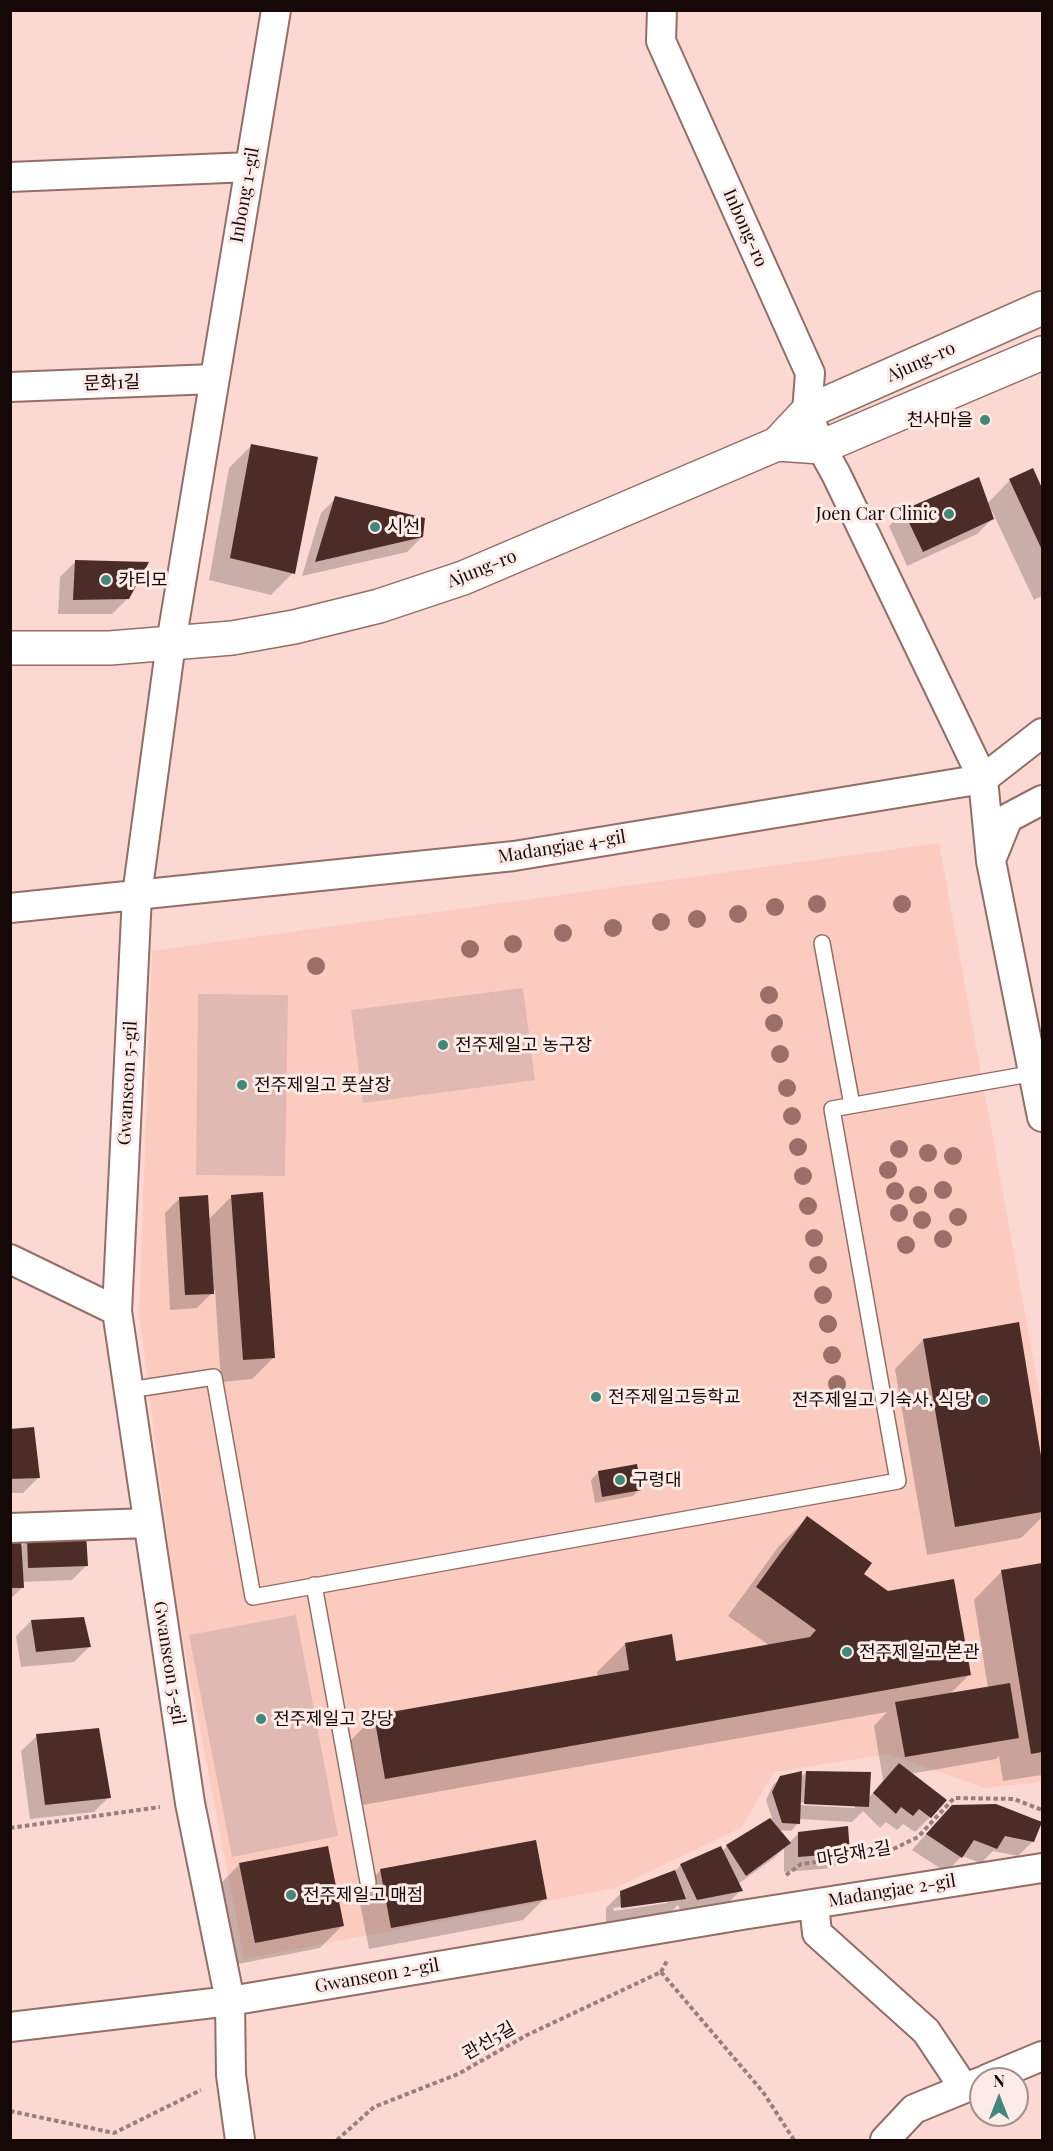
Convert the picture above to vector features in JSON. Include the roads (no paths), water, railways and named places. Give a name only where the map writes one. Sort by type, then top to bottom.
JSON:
[{"type":"street","name":"Inbong 1-gil","points":[[214,379],[276,10]]},
{"type":"street","name":"Inbong-ro","points":[[662,10],[662,40],[810,373],[807,412],[821,447]]},
{"type":"street","points":[[10,177],[250,167]]},
{"type":"street","name":"Ajung-ro","points":[[10,648],[110,648],[232,638],[294,627],[389,603],[463,578],[777,444],[807,412],[1042,308]]},
{"type":"street","name":"Ajung-ro","points":[[777,444],[821,447],[1042,353]]},
{"type":"street","points":[[171,643],[214,379]]},
{"type":"street","name":"문화1길","points":[[10,387],[214,379]]},
{"type":"street","points":[[821,447],[984,779],[991,861],[1042,1117]]},
{"type":"street","name":"Gwanseon 5-gil","points":[[171,643],[137,895],[117,1311],[190,1803],[230,2001],[231,2075],[240,2140]]},
{"type":"street","name":"Madangjae 4-gil","points":[[10,908],[514,856],[984,779],[1042,734]]},
{"type":"street","points":[[991,861],[1008,818],[1042,800]]},
{"type":"street","points":[[10,1259],[117,1311]]},
{"type":"street","points":[[10,1528],[148,1522]]},
{"type":"street","name":"Madangjae 2-gil","points":[[742,1915],[1042,1868]]},
{"type":"street","points":[[814,1904],[817,1933],[926,2031],[969,2075]]},
{"type":"street","name":"Gwanseon 2-gil","points":[[10,2027],[230,2001],[742,1915]]},
{"type":"street","points":[[1016,2067],[1042,2056]]},
{"type":"street","points":[[885,2140],[914,2109],[969,2086]]},
{"type":"lane","points":[[822,943],[852,1105]]},
{"type":"lane","points":[[129,1390],[214,1377],[253,1597],[898,1481],[832,1109],[1035,1073]]},
{"type":"lane","points":[[314,1585],[368,1882]]},
{"type":"place","name":"천사마을","points":[[985,420]]},
{"type":"place","name":"Joen Car Clinic","points":[[949,514]]},
{"type":"place","name":"시선","points":[[375,527]]},
{"type":"place","name":"카티모","points":[[106,580]]},
{"type":"place","name":"전주제일고 농구장","points":[[443,1045]]},
{"type":"place","name":"전주제일고 풋살장","points":[[242,1085]]},
{"type":"place","name":"전주제일고등학교","points":[[596,1397]]},
{"type":"place","name":"전주제일고 기숙사, 식당","points":[[983,1400]]},
{"type":"place","name":"구령대","points":[[620,1480]]},
{"type":"place","name":"전주제일고 본관","points":[[847,1652]]},
{"type":"place","name":"전주제일고 강당","points":[[261,1719]]},
{"type":"place","name":"전주제일고 매점","points":[[291,1895]]}]
